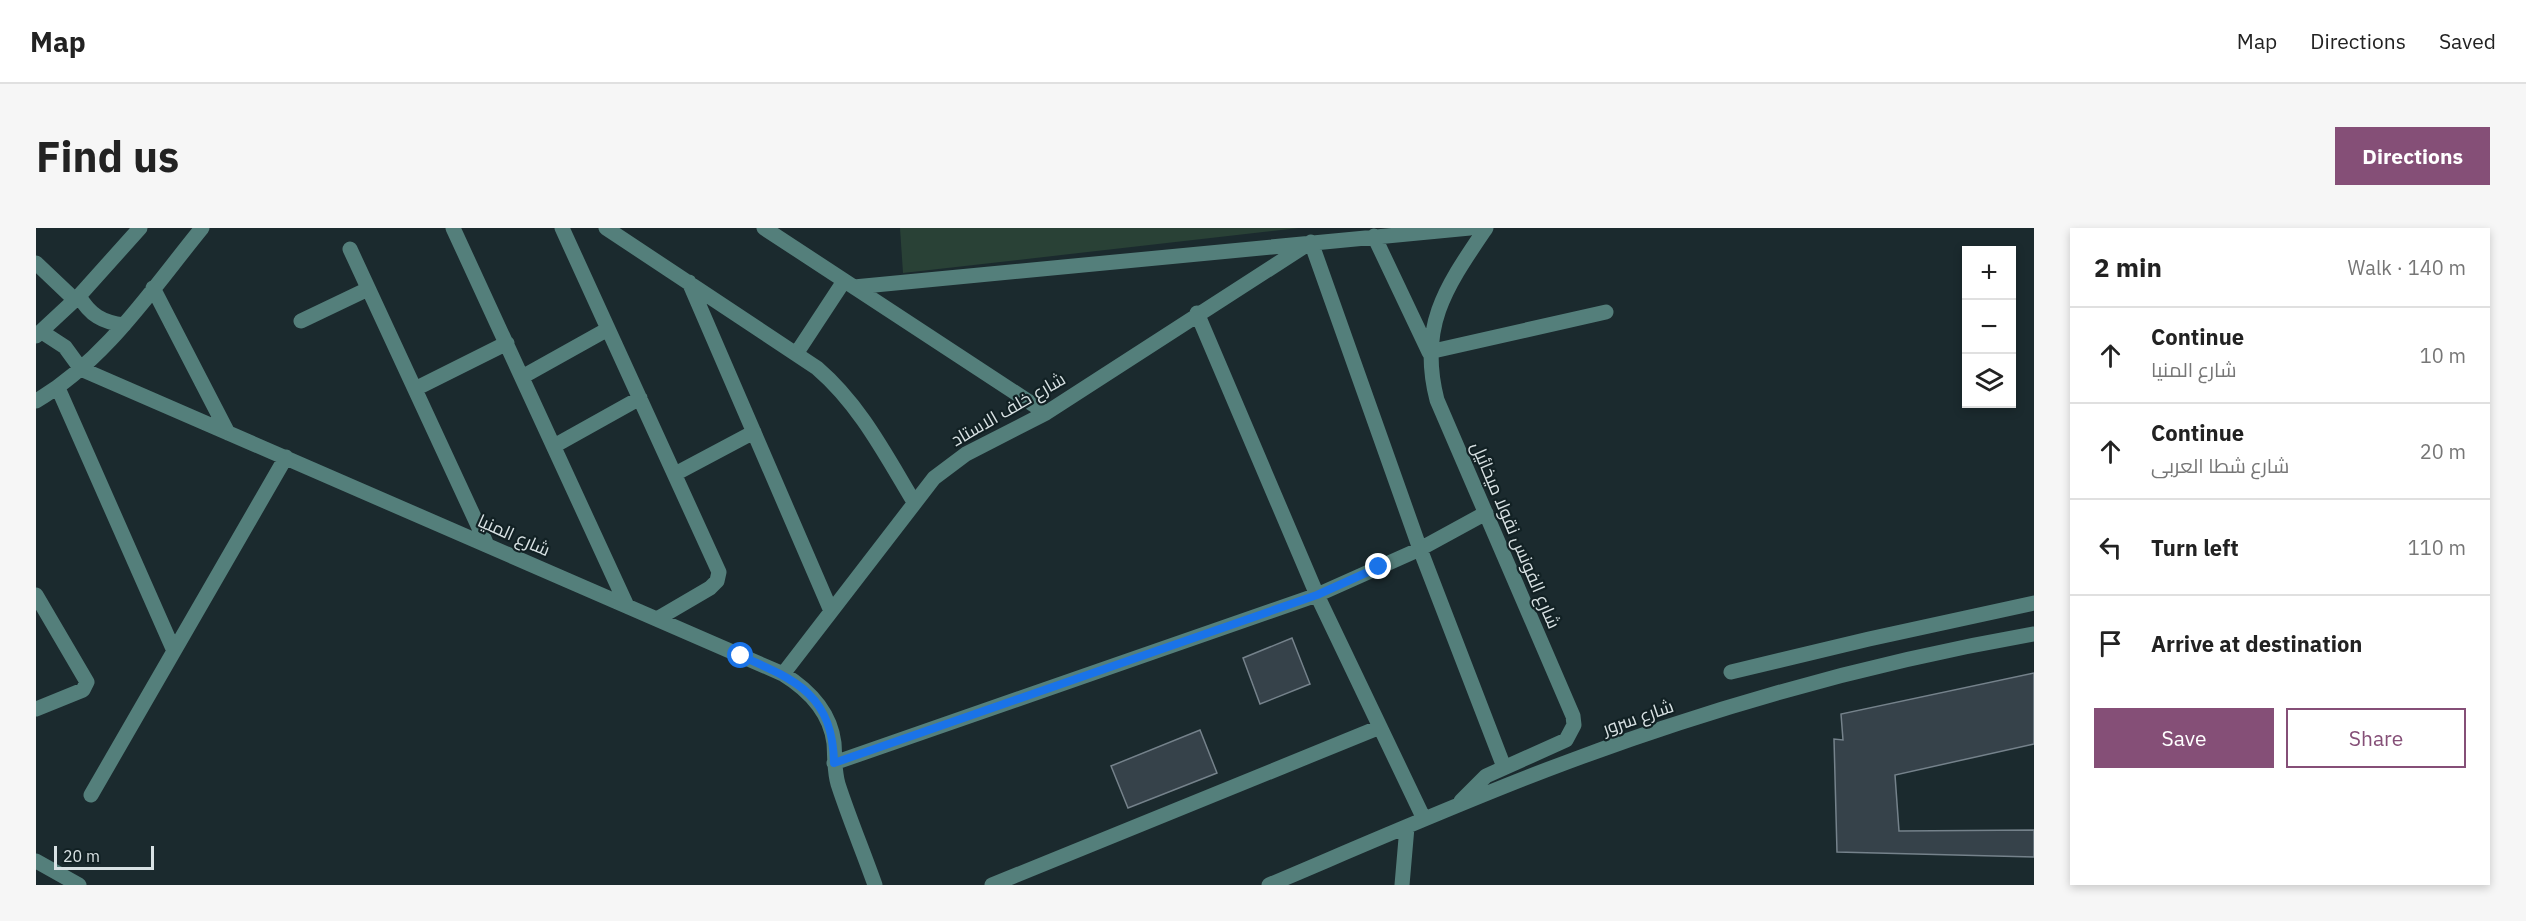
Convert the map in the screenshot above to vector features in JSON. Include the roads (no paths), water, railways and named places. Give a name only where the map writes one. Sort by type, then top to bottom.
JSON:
[{"type":"street","points":[[81,369],[64,347],[39,334],[77,298],[140,228]]},
{"type":"street","points":[[36,401],[58,388],[81,369],[123,325],[202,228]]},
{"type":"street","points":[[453,228],[627,606]]},
{"type":"street","points":[[562,228],[719,572],[717,581],[710,588],[657,619]]},
{"type":"street","points":[[606,228],[824,374],[855,405],[914,502]]},
{"type":"street","points":[[764,228],[1046,413]]},
{"type":"street","points":[[796,354],[849,284],[1470,228]]},
{"type":"street","name":"شارع الفونس نقولا ميخائيل","points":[[1458,804],[1486,776],[1566,740],[1574,725],[1573,716],[1437,400],[1431,379],[1430,352],[1435,316],[1442,295],[1486,228]]},
{"type":"street","points":[[1374,236],[1430,352],[1606,312]]},
{"type":"street","points":[[1311,242],[1420,549],[1504,767]]},
{"type":"street","name":"شارع خلف الاستاد","points":[[783,674],[934,478],[966,454],[1046,413],[1197,313],[1311,242]]},
{"type":"street","points":[[350,249],[487,545]]},
{"type":"street","points":[[36,263],[97,318],[123,325]]},
{"type":"street","points":[[689,282],[831,611]]},
{"type":"street","points":[[153,288],[228,433]]},
{"type":"street","points":[[301,321],[368,289]]},
{"type":"street","points":[[1197,313],[1317,595],[1424,819]]},
{"type":"street","points":[[522,377],[608,329]]},
{"type":"street","points":[[415,389],[507,343]]},
{"type":"street","name":"شارع المنيا","points":[[81,369],[783,674],[802,686],[817,701],[828,720],[834,741],[834,763],[838,783],[875,885]]},
{"type":"street","points":[[58,388],[174,651]]},
{"type":"street","points":[[554,446],[640,398]]},
{"type":"street","points":[[675,474],[754,432]]},
{"type":"street","points":[[91,795],[286,458]]},
{"type":"street","points":[[834,763],[1317,595],[1420,549],[1486,513]]},
{"type":"street","points":[[36,595],[40,611],[87,682],[83,690],[36,709]]},
{"type":"street","points":[[1731,672],[2034,603]]},
{"type":"street","name":"شارع سرور","points":[[1269,885],[1458,804],[1547,769],[1722,710],[1816,683],[1921,657],[2034,633]]},
{"type":"street","points":[[992,885],[1380,727]]},
{"type":"street","points":[[1539,752],[1547,769]]},
{"type":"street","points":[[1402,885],[1407,827]]},
{"type":"street","points":[[36,861],[79,885]]}]
